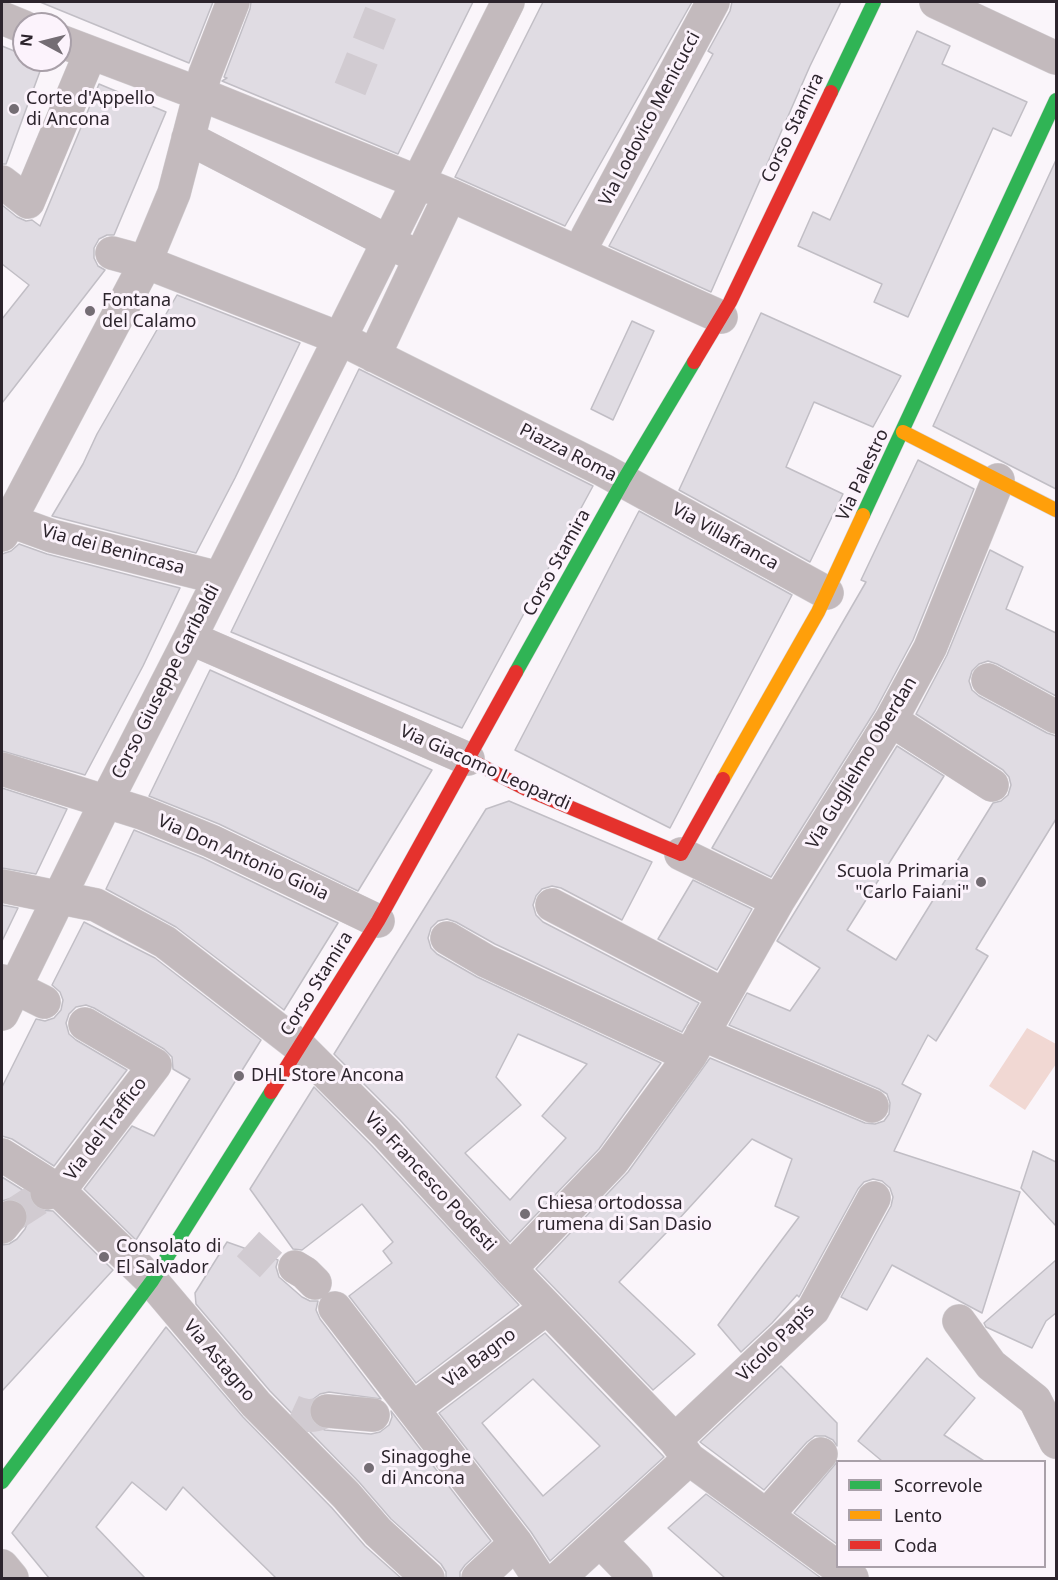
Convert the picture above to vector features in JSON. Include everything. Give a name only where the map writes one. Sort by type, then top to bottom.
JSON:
[{"type":"street","points":[[5,527],[143,266],[174,193],[188,138],[193,84],[233,2]]},
{"type":"street","points":[[336,345],[507,2]]},
{"type":"street","name":"Via Lodovico Menicucci","points":[[587,237],[713,2]]},
{"type":"street","name":"Corso Stamira","points":[[725,309],[874,2]]},
{"type":"street","points":[[936,2],[1056,58]]},
{"type":"street","points":[[72,47],[193,84],[422,174],[450,195],[725,309]]},
{"type":"street","points":[[2,182],[28,202],[90,54]]},
{"type":"street","name":"Via Palestro","points":[[681,854],[827,592],[1056,100]]},
{"type":"street","points":[[188,138],[420,258]]},
{"type":"street","points":[[374,356],[450,195]]},
{"type":"street","name":"Piazza Roma","points":[[112,253],[336,345],[374,356],[623,481],[725,309]]},
{"type":"street","points":[[369,280],[403,295]]},
{"type":"street","name":"Corso Giuseppe Garibaldi","points":[[6,994],[106,802],[205,644],[219,578],[336,345]]},
{"type":"street","points":[[903,432],[1056,510]]},
{"type":"street","name":"Via Guglielmo Oberdan","points":[[510,1269],[613,1161],[696,1045],[778,901],[891,720],[930,648],[998,480]]},
{"type":"street","name":"Corso Stamira","points":[[2,1482],[152,1281],[378,921],[623,481]]},
{"type":"street","name":"Via Villafranca","points":[[623,481],[827,592]]},
{"type":"street","name":"Via dei Benincasa","points":[[5,527],[52,536],[219,578]]},
{"type":"street","name":"Via Giacomo Leopardi","points":[[205,644],[468,759],[526,789],[681,854],[778,901]]},
{"type":"street","points":[[988,680],[1056,717]]},
{"type":"street","points":[[891,720],[992,786]]},
{"type":"street","name":"Via Don Antonio Gioia","points":[[2,769],[142,813],[211,841],[378,921]]},
{"type":"street","name":"Via Francesco Podesti","points":[[2,886],[96,905],[165,942],[300,1046],[386,1133],[510,1269],[682,1450],[836,1566]]},
{"type":"street","points":[[552,905],[723,995]]},
{"type":"street","points":[[447,938],[486,961],[696,1045],[872,1106]]},
{"type":"street","points":[[6,994],[44,1002]]},
{"type":"street","name":"Via del Traffico","points":[[53,1192],[155,1065],[85,1024]]},
{"type":"street","name":"Via Astagno","points":[[2,1155],[53,1192],[152,1281],[255,1404],[378,1532],[428,1578]]},
{"type":"street","name":"Vicolo Papis","points":[[560,1578],[601,1542],[682,1450],[813,1310],[874,1198]]},
{"type":"street","points":[[335,1308],[396,1402],[516,1543],[539,1578]]},
{"type":"street","name":"Via Bagno","points":[[396,1402],[547,1308]]},
{"type":"street","points":[[959,1321],[991,1365],[1035,1400],[1056,1442]]},
{"type":"street","points":[[327,1411],[396,1402]]},
{"type":"street","points":[[767,1515],[821,1454]]},
{"type":"street","points":[[601,1542],[636,1578]]},
{"type":"street","points":[[477,1578],[516,1543]]},
{"type":"street","points":[[2,1566],[12,1578]]},
{"type":"street","name":"Via Francesco Podesti","points":[[839,1568],[852,1578]]},
{"type":"shaded area","points":[[1027,1028],[1056,1044],[1056,1064],[1025,1110],[989,1086]]},
{"type":"building","points":[[40,2],[213,2],[189,63],[72,15],[72,12],[64,12]]},
{"type":"building","points":[[251,2],[473,2],[398,154],[222,81],[227,78],[224,77]]},
{"type":"building","points":[[543,2],[692,2],[565,226],[455,177]]},
{"type":"building","points":[[732,2],[841,2],[810,66],[711,292],[609,246],[713,54],[708,51],[730,11]]},
{"type":"building","points":[[917,31],[950,46],[942,64],[1027,102],[1011,136],[993,128],[908,317],[874,302],[882,284],[798,246],[813,212],[830,220]]},
{"type":"building","name":"Corte d'Appello di Ancona","points":[[2,46],[12,50],[12,72],[40,72],[6,164],[2,164]]},
{"type":"building","points":[[99,84],[166,112],[114,235],[107,235],[99,239],[94,248],[94,258],[98,266],[105,270],[2,403],[2,319],[29,285],[2,264],[2,205],[17,217],[26,221],[32,220],[40,226]]},
{"type":"building","points":[[1056,160],[1056,489],[933,426]]},
{"type":"building","points":[[177,295],[300,343],[196,553],[52,516]]},
{"type":"building","points":[[761,313],[901,376],[873,427],[814,402],[786,467],[843,494],[810,562],[679,490]]},
{"type":"building","points":[[632,321],[654,331],[613,420],[591,409]]},
{"type":"building","points":[[359,369],[593,486],[462,728],[231,632]]},
{"type":"building","points":[[918,460],[974,489],[913,640],[875,711],[771,877],[712,848],[866,582],[861,580]]},
{"type":"building","points":[[639,511],[792,595],[670,828],[515,750]]},
{"type":"building","points":[[19,544],[47,554],[180,588],[143,666],[85,775],[2,751],[2,554],[11,551]]},
{"type":"building","points":[[990,550],[1023,567],[1006,609],[1056,633],[1056,696],[988,661],[979,664],[972,671],[969,681],[972,690],[979,696],[1056,736],[1056,819],[976,949],[988,956],[936,1041],[928,1035],[902,1084],[921,1094],[894,1151],[1020,1192],[982,1313],[892,1265],[867,1310],[841,1297],[891,1206],[893,1197],[890,1188],[882,1181],[873,1179],[864,1182],[858,1189],[799,1297],[797,1295],[741,1352],[718,1325],[799,1217],[775,1206],[792,1159],[752,1139],[619,1282],[695,1354],[653,1390],[536,1269],[628,1172],[710,1058],[865,1123],[875,1124],[884,1121],[889,1114],[890,1103],[887,1094],[879,1089],[729,1025],[747,993],[790,1011],[820,968],[777,941],[897,746],[944,776],[847,930],[896,960],[993,803],[1001,801],[1008,795],[1011,785],[1009,777],[1003,770],[916,714],[947,655]]},
{"type":"building","points":[[210,670],[432,770],[358,891],[219,824],[149,796]]},
{"type":"building","points":[[2,788],[67,809],[36,874],[2,868]]},
{"type":"building","points":[[509,801],[652,862],[622,920],[561,888],[552,886],[542,889],[536,896],[533,905],[536,915],[543,922],[699,1003],[682,1032],[495,944],[456,922],[447,919],[438,921],[431,928],[428,938],[431,948],[437,954],[477,977],[661,1063],[599,1149],[510,1242],[400,1120],[334,1054],[486,809]],"holes":[[[518,1034],[587,1064],[542,1116],[566,1138],[510,1200],[465,1153],[521,1105],[496,1077]]]},
{"type":"building","points":[[134,830],[203,858],[338,923],[284,1010],[176,927],[106,889]]},
{"type":"building","points":[[693,880],[752,909],[717,970],[658,939]]},
{"type":"building","points":[[2,905],[18,908],[2,941]]},
{"type":"building","points":[[84,922],[155,958],[261,1040],[136,1240],[84,1189],[132,1126],[154,1136],[190,1079],[173,1069],[172,1057],[164,1049],[94,1008],[86,1005],[76,1007],[69,1014],[66,1023],[69,1034],[127,1070],[54,1166],[12,1139],[2,1136],[2,1087],[36,1019],[45,1021],[54,1018],[61,1010],[63,1000],[60,992],[52,985]]},
{"type":"building","points":[[314,1087],[372,1146],[519,1305],[416,1383],[349,1296],[392,1263],[383,1251],[393,1242],[362,1204],[302,1250],[293,1249],[250,1189]]},
{"type":"building","points":[[1033,1151],[1056,1162],[1056,1226],[1021,1188]]},
{"type":"building","points":[[2,1177],[29,1194],[32,1204],[40,1210],[53,1211],[113,1270],[2,1391],[2,1245],[17,1239],[29,1219],[27,1210],[21,1202],[12,1198],[2,1201]]},
{"type":"building","points":[[227,1242],[278,1260],[276,1267],[279,1277],[302,1297],[310,1301],[318,1301],[316,1310],[320,1319],[381,1399],[329,1392],[320,1394],[312,1400],[308,1409],[310,1418],[316,1426],[325,1430],[371,1434],[380,1432],[389,1425],[392,1417],[391,1411],[491,1541],[465,1565],[460,1572],[460,1578],[446,1578],[446,1572],[441,1564],[391,1519],[359,1482],[270,1391],[196,1304],[195,1293]]},
{"type":"building","points":[[1056,1260],[1056,1313],[1046,1321],[1032,1348],[986,1327],[984,1323]]},
{"type":"building","points":[[166,1327],[243,1417],[332,1508],[365,1546],[401,1578],[276,1578],[183,1487],[166,1510],[132,1482],[96,1527],[145,1578],[49,1578],[12,1533]]},
{"type":"building","points":[[545,1333],[664,1457],[550,1561],[531,1532],[439,1413]],"holes":[[[533,1379],[600,1446],[543,1496],[482,1423]]]},
{"type":"building","points":[[927,1358],[975,1398],[944,1435],[982,1460],[881,1460],[858,1441]]},
{"type":"building","points":[[781,1366],[837,1423],[837,1446],[833,1440],[825,1436],[815,1436],[764,1490],[700,1442]]},
{"type":"building","points":[[836,1463],[836,1543],[794,1513]]},
{"type":"building","points":[[706,1494],[821,1578],[725,1578],[668,1528]]},
{"type":"tunnel","points":[[350,89],[385,2]]},
{"type":"tunnel","points":[[10,1217],[47,1193]]},
{"type":"tunnel","points":[[248,1244],[271,1265]]},
{"type":"tunnel","points":[[292,1411],[310,1416],[327,1411]]},
{"type":"traffic: fast","points":[[831,92],[874,2]]},
{"type":"traffic: fast","points":[[863,515],[1056,100]]},
{"type":"traffic: fast","points":[[516,672],[623,481],[694,362]]},
{"type":"traffic: fast","points":[[2,1482],[152,1281],[271,1092]]},
{"type":"traffic: slow","points":[[903,432],[1056,510]]},
{"type":"traffic: slow","points":[[723,779],[818,612],[863,515]]},
{"type":"traffic: jam","points":[[694,362],[730,302],[831,92]]},
{"type":"traffic: jam","points":[[271,1092],[378,921],[516,672]]},
{"type":"traffic: jam","points":[[468,759],[526,789],[681,854],[723,779]]},
{"type":"place","name":"Corte d'Appello di Ancona","points":[[14,109]]},
{"type":"place","name":"Fontana del Calamo","points":[[90,311]]},
{"type":"place","name":"Scuola Primaria \"Carlo Faiani\"","points":[[981,882]]},
{"type":"place","name":"DHL Store Ancona","points":[[239,1076]]},
{"type":"place","name":"Chiesa ortodossa rumena di San Dasio","points":[[525,1214]]},
{"type":"place","name":"Consolato di El Salvador","points":[[104,1257]]},
{"type":"place","name":"Sinagoghe di Ancona","points":[[369,1468]]}]
